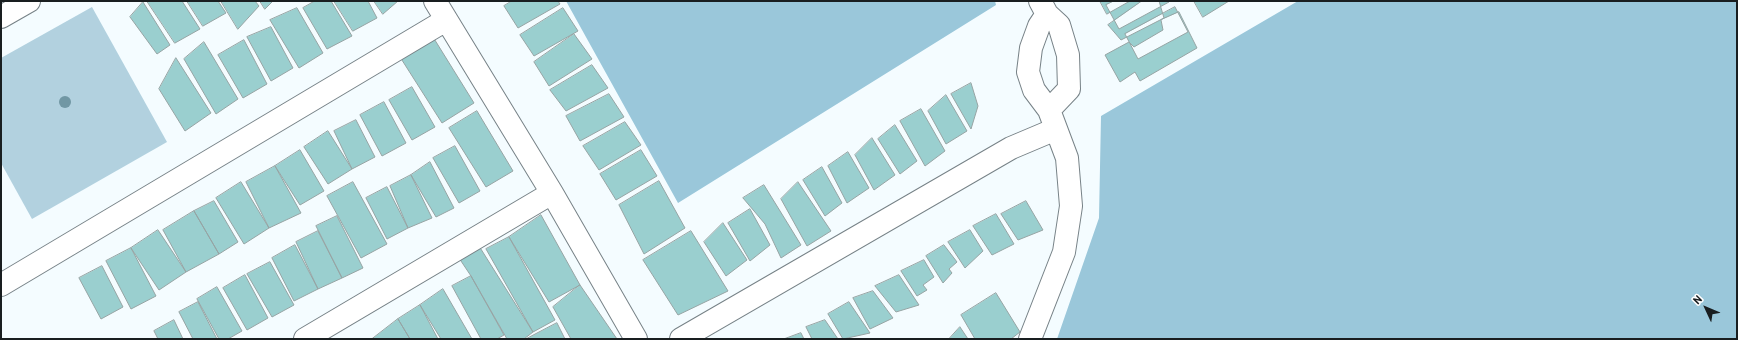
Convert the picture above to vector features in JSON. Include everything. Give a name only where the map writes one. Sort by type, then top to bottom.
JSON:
[{"type":"street","points":[[1,18],[29,1]]},
{"type":"street","points":[[435,1],[552,193],[636,339]]},
{"type":"street","points":[[1030,339],[1064,252],[1071,206],[1067,158],[1053,120],[1034,90],[1028,72],[1031,48],[1044,7]]},
{"type":"street","points":[[681,339],[1011,148],[1053,120],[1069,90],[1068,55],[1059,25],[1044,7]]},
{"type":"street","points":[[1,285],[446,20]]},
{"type":"street","points":[[305,339],[552,193]]},
{"type":"shaded area","points":[[566,1],[995,1],[996,5],[678,203]]},
{"type":"shaded area","points":[[1298,1],[1737,1],[1737,339],[1057,339],[1099,218],[1101,116]]},
{"type":"shaded area","points":[[92,7],[167,142],[32,219],[1,163],[1,58]]},
{"type":"building","points":[[147,1],[182,1],[200,29],[175,43]]},
{"type":"building","points":[[187,1],[218,1],[226,13],[203,26]]},
{"type":"building","points":[[221,1],[255,1],[259,6],[238,29]]},
{"type":"building","points":[[260,1],[273,1],[265,9]]},
{"type":"building","points":[[315,1],[331,1],[352,36],[327,49],[303,8]]},
{"type":"building","points":[[334,1],[368,1],[377,18],[353,31]]},
{"type":"building","points":[[374,1],[398,1],[383,14]]},
{"type":"building","points":[[512,1],[558,1],[560,4],[518,28],[504,6]]},
{"type":"building","points":[[1100,1],[1130,1],[1107,14]]},
{"type":"building","points":[[1114,1],[1169,2],[1119,29],[1106,5]]},
{"type":"building","points":[[1142,1],[1159,1],[1164,18],[1121,40],[1108,25]]},
{"type":"building","points":[[1194,1],[1229,1],[1203,17]]},
{"type":"building","points":[[143,2],[170,45],[157,54],[130,17]]},
{"type":"building","points":[[1175,7],[1188,32],[1138,59],[1125,34]]},
{"type":"building","points":[[297,8],[323,53],[299,68],[270,20]]},
{"type":"building","points":[[563,8],[578,31],[534,56],[520,35]]},
{"type":"building","points":[[1179,12],[1197,48],[1140,81],[1135,72],[1120,82],[1105,55],[1129,42],[1134,47],[1163,30],[1161,20]]},
{"type":"building","points":[[271,27],[293,68],[271,81],[247,37]]},
{"type":"building","points":[[574,34],[592,59],[549,86],[534,62]]},
{"type":"building","points":[[433,37],[474,103],[442,123],[400,57]]},
{"type":"building","points":[[244,40],[267,84],[243,98],[218,55]]},
{"type":"building","points":[[204,42],[238,99],[216,114],[184,59]]},
{"type":"building","points":[[176,58],[211,113],[185,131],[159,89]]},
{"type":"building","points":[[592,65],[608,88],[566,111],[550,90]]},
{"type":"building","points":[[971,83],[978,106],[971,129],[951,94]]},
{"type":"building","points":[[412,87],[435,127],[412,140],[389,100]]},
{"type":"building","points":[[609,94],[624,117],[580,141],[566,116]]},
{"type":"building","points":[[946,95],[967,131],[946,144],[928,111]]},
{"type":"building","points":[[384,102],[406,143],[382,156],[360,115]]},
{"type":"building","points":[[921,109],[945,151],[925,166],[900,121]]},
{"type":"building","points":[[477,111],[513,171],[486,187],[449,128]]},
{"type":"building","points":[[356,120],[375,157],[352,169],[334,131]]},
{"type":"building","points":[[625,122],[641,145],[599,170],[583,146]]},
{"type":"building","points":[[895,125],[917,161],[900,174],[878,139]]},
{"type":"building","points":[[328,131],[352,169],[328,184],[304,147]]},
{"type":"building","points":[[872,138],[895,175],[874,190],[855,155]]},
{"type":"building","points":[[455,146],[480,191],[459,203],[433,158]]},
{"type":"building","points":[[300,150],[324,191],[300,205],[275,166]]},
{"type":"building","points":[[641,150],[657,176],[616,200],[600,174]]},
{"type":"building","points":[[848,152],[869,188],[847,203],[828,166]]},
{"type":"building","points":[[430,162],[454,208],[436,217],[411,175]]},
{"type":"building","points":[[275,166],[301,213],[269,228],[246,182]]},
{"type":"building","points":[[822,167],[842,203],[825,216],[803,180]]},
{"type":"building","points":[[411,175],[432,218],[408,228],[390,186]]},
{"type":"building","points":[[659,181],[685,228],[644,254],[619,205]]},
{"type":"building","points":[[241,182],[269,228],[244,244],[216,198]]},
{"type":"building","points":[[353,182],[387,244],[361,258],[327,196]]},
{"type":"building","points":[[798,182],[831,231],[807,246],[781,199]]},
{"type":"building","points":[[764,185],[801,245],[781,258],[765,224],[743,198]]},
{"type":"building","points":[[387,187],[408,228],[387,239],[366,198]]},
{"type":"building","points":[[214,201],[238,242],[219,254],[194,211]]},
{"type":"building","points":[[1026,201],[1043,230],[1018,240],[1001,214]]},
{"type":"building","points":[[750,209],[770,245],[750,261],[728,223]]},
{"type":"building","points":[[194,211],[219,254],[186,272],[163,230]]},
{"type":"building","points":[[996,214],[1014,244],[992,255],[973,226]]},
{"type":"building","points":[[541,215],[580,285],[549,302],[509,237]]},
{"type":"building","points":[[337,216],[363,268],[342,278],[316,226]]},
{"type":"building","points":[[723,223],[747,260],[726,276],[704,242]]},
{"type":"building","points":[[158,230],[186,272],[159,290],[131,248]]},
{"type":"building","points":[[970,230],[983,251],[965,268],[948,242]]},
{"type":"building","points":[[318,231],[342,278],[318,289],[296,242]]},
{"type":"building","points":[[691,231],[728,291],[678,315],[643,260]]},
{"type":"building","points":[[509,237],[555,320],[533,332],[486,249]]},
{"type":"building","points":[[295,245],[318,289],[294,301],[272,258]]},
{"type":"building","points":[[944,245],[957,262],[949,269],[952,273],[943,283],[926,256]]},
{"type":"building","points":[[479,246],[533,332],[524,339],[507,339],[459,258]]},
{"type":"building","points":[[131,248],[156,296],[131,309],[106,261]]},
{"type":"building","points":[[924,260],[934,277],[923,285],[927,290],[917,296],[901,271]]},
{"type":"building","points":[[270,262],[294,305],[272,317],[247,274]]},
{"type":"building","points":[[102,266],[123,307],[101,319],[79,278]]},
{"type":"building","points":[[245,275],[268,318],[247,330],[223,288]]},
{"type":"building","points":[[899,275],[919,305],[896,312],[875,286]]},
{"type":"building","points":[[471,276],[504,335],[497,339],[481,339],[452,286]]},
{"type":"building","points":[[580,285],[617,339],[571,339],[553,307]]},
{"type":"building","points":[[217,287],[242,331],[228,339],[219,339],[197,299]]},
{"type":"building","points":[[443,289],[472,339],[441,339],[420,305]]},
{"type":"building","points":[[873,291],[893,318],[870,329],[853,298]]},
{"type":"building","points":[[996,293],[1020,332],[1011,339],[975,339],[961,315]]},
{"type":"building","points":[[198,302],[217,339],[193,339],[179,312]]},
{"type":"building","points":[[849,302],[870,333],[843,339],[828,314]]},
{"type":"building","points":[[420,305],[438,339],[410,339],[398,319]]},
{"type":"building","points":[[398,319],[410,339],[372,339]]},
{"type":"building","points":[[174,320],[183,339],[158,339],[154,331]]},
{"type":"building","points":[[825,320],[838,339],[812,339],[806,327]]},
{"type":"building","points":[[557,323],[565,339],[526,339]]},
{"type":"building","points":[[960,327],[968,339],[949,339]]},
{"type":"building","points":[[801,333],[804,339],[784,339]]}]
